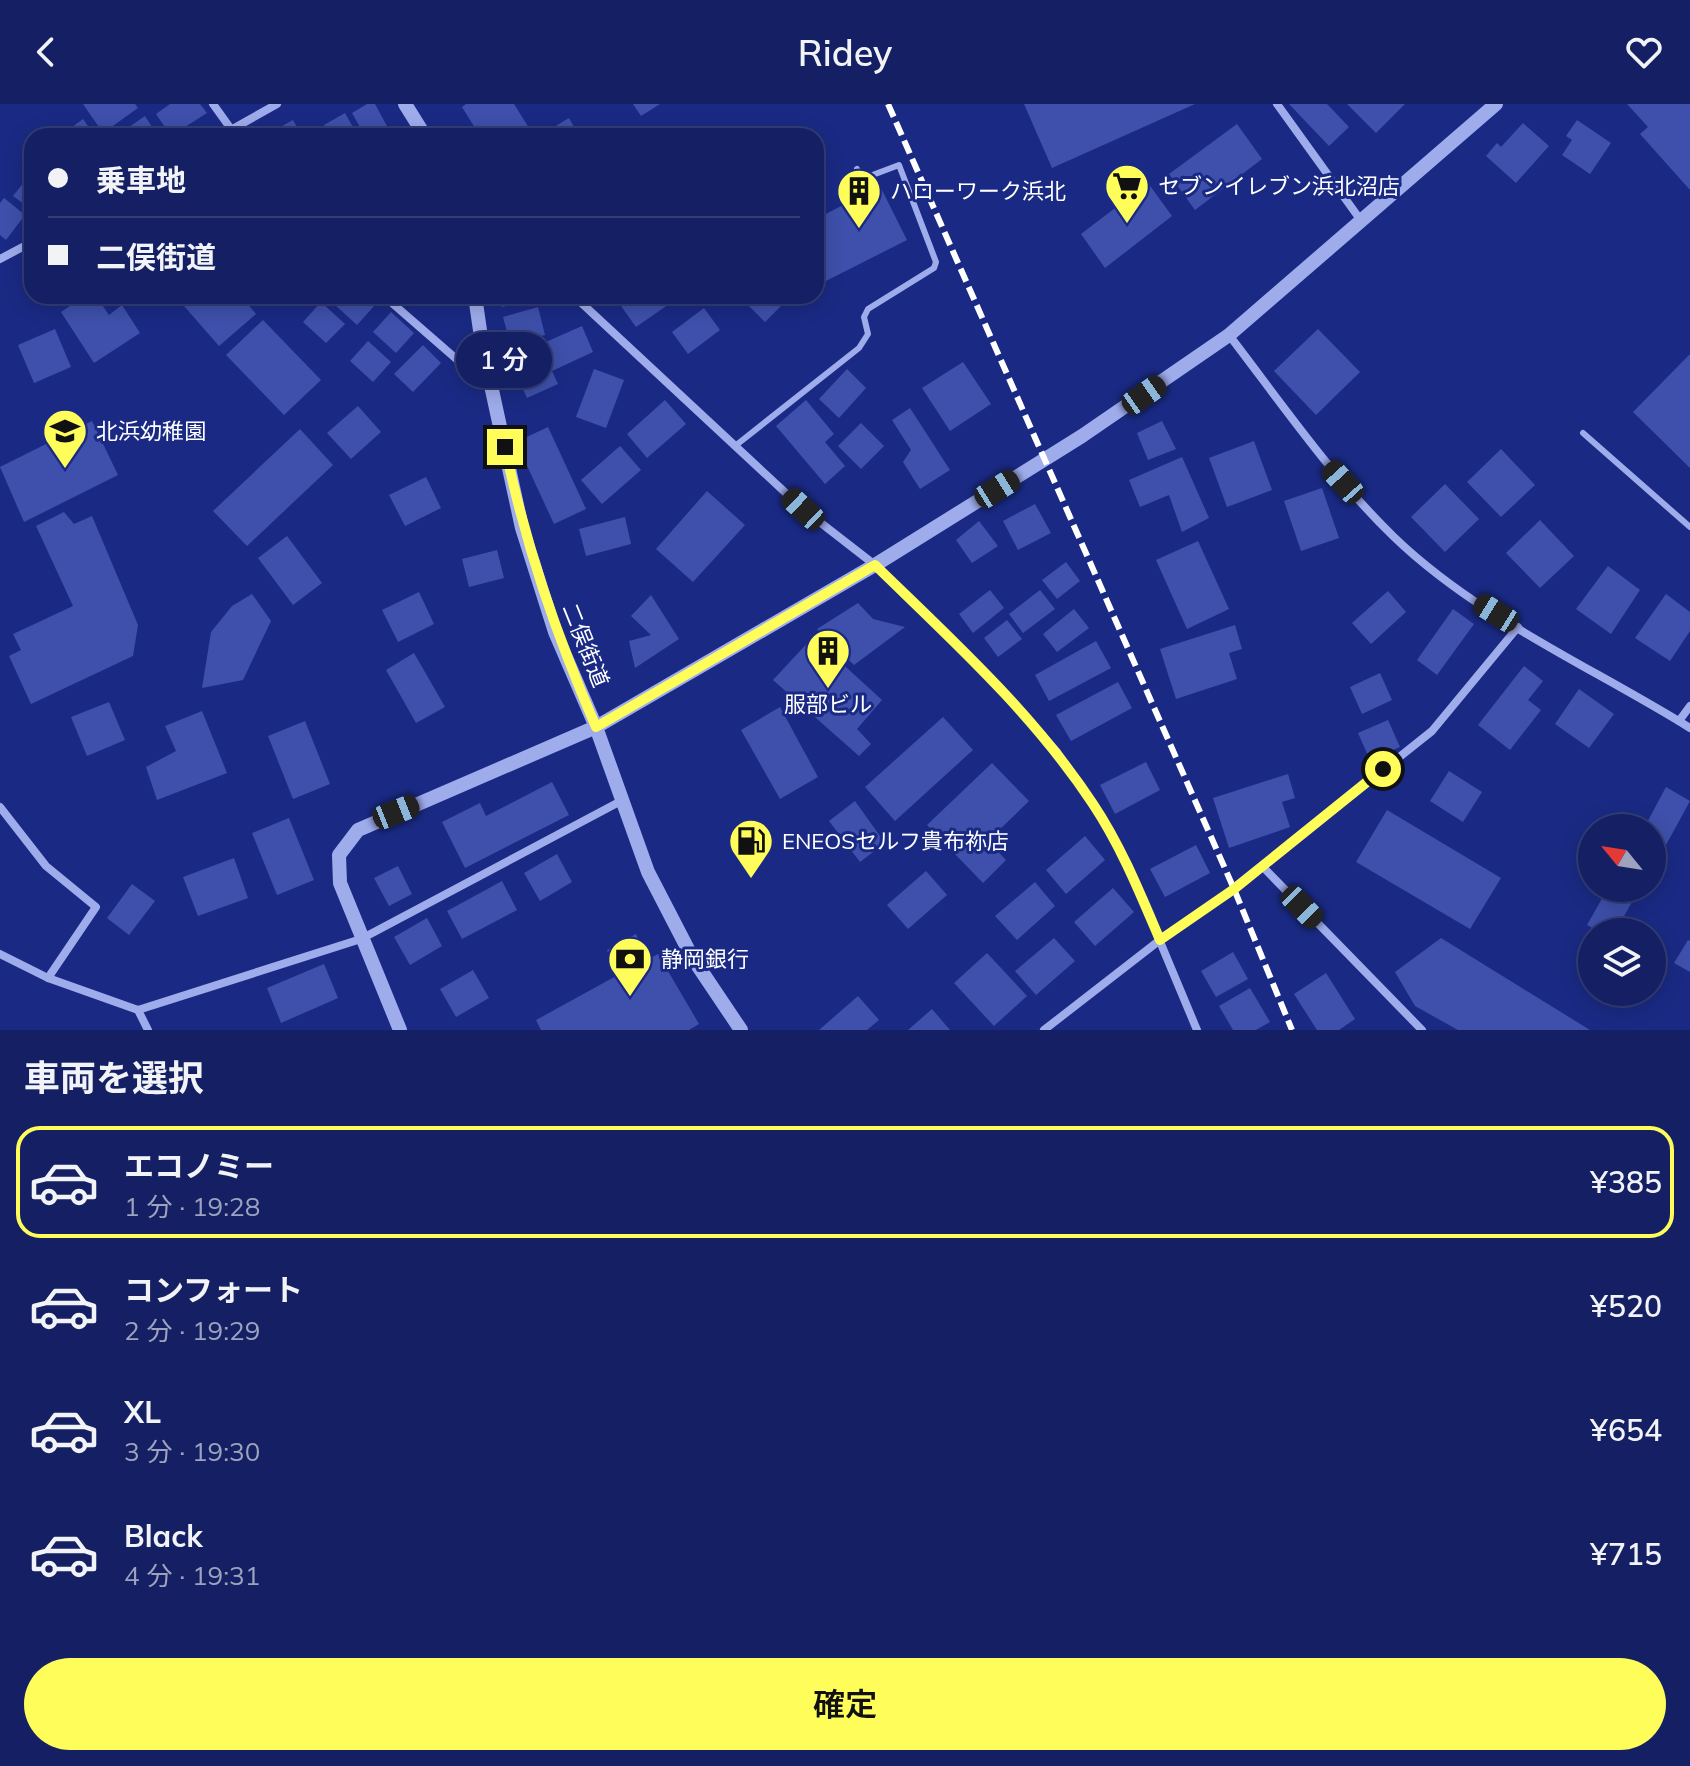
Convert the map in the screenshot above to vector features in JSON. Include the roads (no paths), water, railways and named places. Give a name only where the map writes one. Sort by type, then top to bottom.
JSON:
[{"type":"street","points":[[213,104],[230,128]]},
{"type":"street","points":[[241,128],[277,104]]},
{"type":"street","points":[[405,104],[420,128]]},
{"type":"street","points":[[1277,104],[1362,222]]},
{"type":"street","points":[[400,1030],[361,939],[337,867],[348,838],[370,823],[596,727],[875,565],[1119,412],[1229,335],[1496,104]]},
{"type":"street","points":[[0,259],[24,246]]},
{"type":"street","points":[[393,304],[461,363],[488,365]]},
{"type":"street","name":"二俣街道","points":[[477,304],[522,528],[555,632],[596,727],[648,872],[684,943],[741,1030]]},
{"type":"street","points":[[583,304],[803,509],[875,565],[1000,688],[1057,752],[1094,805],[1128,865],[1197,1030]]},
{"type":"street","points":[[1229,335],[1326,463],[1395,538],[1473,598],[1518,627],[1690,728]]},
{"type":"street","points":[[1044,1030],[1262,866],[1432,731],[1518,627]]},
{"type":"street","points":[[1679,721],[1690,706]]},
{"type":"street","points":[[0,954],[48,978],[138,1010],[361,939],[621,801]]},
{"type":"street","points":[[0,807],[46,866],[96,907],[48,978]]},
{"type":"street","points":[[1262,866],[1422,1030]]},
{"type":"street","points":[[138,1010],[148,1030]]},
{"type":"lane","points":[[735,446],[859,348],[868,334],[864,317],[868,309],[934,268],[936,262],[899,165],[862,179],[857,169]]},
{"type":"lane","points":[[1583,433],[1690,527]]},
{"type":"railway","points":[[888,104],[1234,889],[1292,1030]]},
{"type":"place","name":"セブンイレブン浜北沼店","points":[[1127,225]]},
{"type":"place","name":"ハローワーク浜北","points":[[859,230]]},
{"type":"place","name":"北浜幼稚園","points":[[65,470]]},
{"type":"place","name":"服部ビル","points":[[828,690]]},
{"type":"place","name":"ENEOSセルフ貴布祢店","points":[[751,880]]},
{"type":"place","name":"静岡銀行","points":[[630,998]]}]
